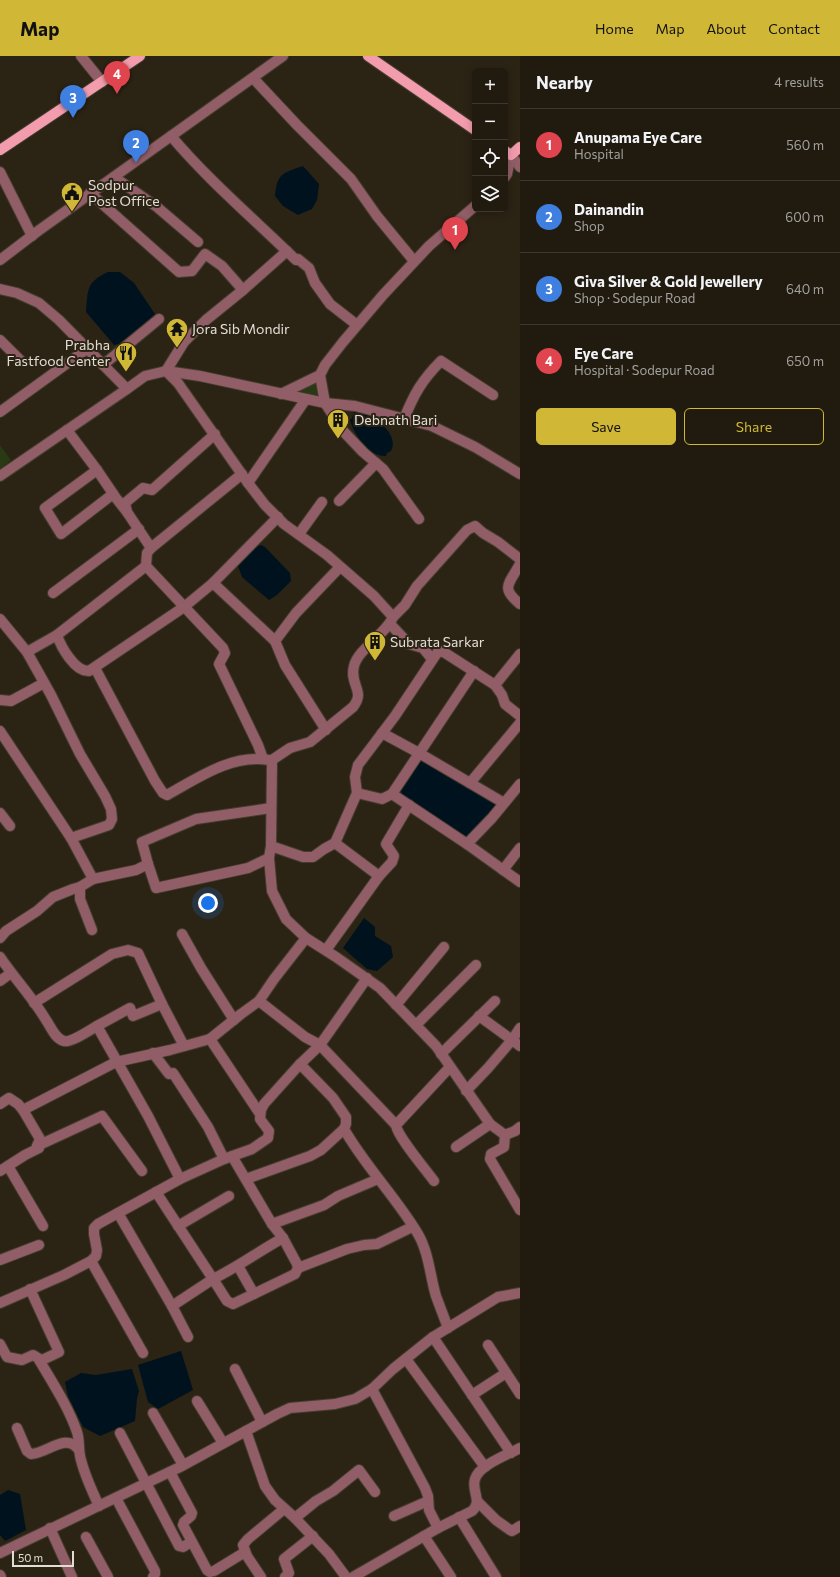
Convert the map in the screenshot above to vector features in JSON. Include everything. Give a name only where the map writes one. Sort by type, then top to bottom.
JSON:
[{"type":"main road","points":[[0,150],[140,56]]},
{"type":"main road","points":[[368,56],[472,128]]},
{"type":"main road","points":[[508,153],[520,147]]},
{"type":"street","points":[[81,56],[102,82]]},
{"type":"street","points":[[0,260],[90,193],[283,56]]},
{"type":"street","points":[[253,78],[296,125],[351,179],[377,216],[414,261]]},
{"type":"street","points":[[171,136],[192,161],[258,225],[296,260],[298,259],[309,268],[315,283],[330,304],[357,325]]},
{"type":"street","points":[[508,153],[520,167]]},
{"type":"street","points":[[0,172],[32,236]]},
{"type":"street","points":[[114,176],[157,207],[198,242]]},
{"type":"street","points":[[90,193],[179,272],[192,271],[205,254],[222,266],[243,290]]},
{"type":"street","points":[[419,519],[384,469],[363,452],[344,432],[325,403],[320,375],[325,365],[357,325],[414,261],[472,209]]},
{"type":"street","points":[[166,371],[184,342],[206,320],[287,251]]},
{"type":"street","points":[[0,289],[18,293],[39,302],[104,364],[127,389]]},
{"type":"street","points":[[104,364],[160,319]]},
{"type":"street","points":[[0,340],[20,361]]},
{"type":"street","points":[[0,412],[87,349]]},
{"type":"street","points":[[404,419],[415,392],[431,370],[441,361],[493,395]]},
{"type":"street","points":[[166,371],[178,383],[265,505],[299,534],[327,554],[374,596],[409,644],[423,648],[432,659]]},
{"type":"street","points":[[0,476],[145,376],[166,371],[200,376],[325,403],[355,406],[432,426],[475,448],[520,474]]},
{"type":"street","points":[[281,394],[320,375]]},
{"type":"street","points":[[248,483],[306,399]]},
{"type":"street","points":[[67,430],[127,512],[151,548]]},
{"type":"street","points":[[127,512],[125,503],[143,488],[152,490],[215,434]]},
{"type":"street","points":[[340,501],[376,463]]},
{"type":"street","points":[[97,470],[46,508],[61,534],[113,494]]},
{"type":"street","points":[[27,652],[57,635],[146,566],[148,553],[151,548],[242,474]]},
{"type":"street","points":[[299,534],[322,502]]},
{"type":"street","points":[[57,635],[59,641],[70,658],[80,670],[89,671],[184,607],[213,583],[278,517]]},
{"type":"street","points":[[94,668],[154,781],[163,793],[167,795],[214,769],[234,761],[268,760],[290,748],[310,742],[326,730],[358,701],[358,693],[352,679],[354,665],[364,650],[405,605],[417,586],[467,530],[475,526],[520,560]]},
{"type":"street","points":[[53,593],[139,529]]},
{"type":"street","points":[[520,564],[508,586],[507,591],[510,596],[520,604]]},
{"type":"street","points":[[146,566],[223,648],[225,653],[219,664],[258,745],[268,760],[271,808],[271,846],[269,858],[272,891],[286,919],[306,938],[326,950],[380,988],[436,1046],[490,1124],[505,1135]]},
{"type":"street","points":[[275,641],[296,613],[340,567]]},
{"type":"street","points":[[213,583],[275,641],[285,665],[326,730]]},
{"type":"street","points":[[0,619],[27,652],[51,695],[80,754],[111,809],[112,819],[109,825],[72,838]]},
{"type":"street","points":[[271,846],[303,857],[313,857],[335,843],[357,794],[355,777],[358,765],[437,653],[442,651],[495,685],[505,704],[520,716]]},
{"type":"street","points":[[495,685],[520,654]]},
{"type":"street","points":[[357,794],[382,799],[392,794],[474,671]]},
{"type":"street","points":[[0,700],[11,701],[44,683]]},
{"type":"street","points":[[470,783],[520,723]]},
{"type":"street","points":[[0,731],[72,838],[93,879]]},
{"type":"street","points":[[382,733],[504,803]]},
{"type":"street","points":[[467,844],[520,784]]},
{"type":"street","points":[[392,794],[467,844],[520,882]]},
{"type":"street","points":[[326,950],[379,876],[392,862],[394,856],[386,844],[409,805]]},
{"type":"street","points":[[269,858],[248,868],[156,888],[142,842],[196,819],[271,808]]},
{"type":"street","points":[[0,813],[10,826]]},
{"type":"street","points":[[335,843],[379,876]]},
{"type":"street","points":[[503,870],[520,848]]},
{"type":"street","points":[[0,938],[6,931],[37,911],[53,897],[73,888],[80,887],[93,879],[136,870],[148,864]]},
{"type":"street","points":[[80,887],[80,899],[92,930]]},
{"type":"street","points":[[182,934],[201,968],[234,1020]]},
{"type":"street","points":[[23,1110],[116,1062],[210,1039],[240,1014],[259,1001],[274,978],[306,938]]},
{"type":"street","points":[[396,1005],[444,947]]},
{"type":"street","points":[[34,1003],[112,954],[128,950],[138,953],[184,1046]]},
{"type":"street","points":[[0,957],[56,1036],[65,1042],[71,1041],[130,1008],[133,1016],[162,1004]]},
{"type":"street","points":[[416,1025],[476,965]]},
{"type":"street","points":[[0,981],[11,973]]},
{"type":"street","points":[[0,1303],[91,1261],[96,1256],[97,1250],[94,1228],[98,1224],[180,1179],[228,1157],[252,1148],[268,1138],[269,1131],[260,1119],[260,1114],[264,1104],[300,1064],[320,1045],[367,978]]},
{"type":"street","points":[[259,1001],[300,1034],[320,1045],[396,1125],[396,1128],[403,1139],[434,1181]]},
{"type":"street","points":[[441,1054],[495,1001]]},
{"type":"street","points":[[479,1016],[516,1043]]},
{"type":"street","points":[[97,1026],[116,1062],[148,1116],[180,1179]]},
{"type":"street","points":[[466,1091],[488,1068],[516,1043],[520,1028]]},
{"type":"street","points":[[210,1039],[260,1114]]},
{"type":"street","points":[[153,1053],[169,1074],[173,1073],[228,1157],[246,1179],[272,1224],[283,1238],[298,1264],[295,1274],[233,1304],[230,1303],[156,1192]]},
{"type":"street","points":[[246,1179],[310,1156],[321,1150],[344,1129],[346,1117],[333,1098],[300,1064]]},
{"type":"street","points":[[396,1125],[450,1066]]},
{"type":"street","points":[[0,1104],[8,1098],[18,1104],[40,1139],[37,1146],[39,1148],[25,1155],[4,1169],[43,1226]]},
{"type":"street","points":[[37,1146],[102,1116],[142,1171]]},
{"type":"street","points":[[456,1147],[490,1124]]},
{"type":"street","points":[[505,1135],[520,1127]]},
{"type":"street","points":[[344,1129],[354,1148],[393,1197],[418,1235],[429,1263],[436,1296],[448,1328]]},
{"type":"street","points":[[505,1135],[504,1147],[491,1154],[490,1159],[520,1210]]},
{"type":"street","points":[[272,1224],[324,1204],[338,1196],[378,1179]]},
{"type":"street","points":[[178,1226],[229,1196]]},
{"type":"street","points":[[118,1213],[172,1306],[188,1337]]},
{"type":"street","points":[[298,1268],[347,1249],[377,1244],[412,1227]]},
{"type":"street","points":[[172,1306],[213,1279],[238,1266],[265,1247],[283,1238]]},
{"type":"street","points":[[0,1260],[39,1245]]},
{"type":"street","points":[[91,1261],[143,1353]]},
{"type":"street","points":[[238,1266],[254,1294]]},
{"type":"street","points":[[30,1289],[59,1352],[40,1361]]},
{"type":"street","points":[[0,1553],[170,1472],[290,1408],[335,1404],[354,1399],[372,1389],[433,1337],[498,1297],[520,1294]]},
{"type":"street","points":[[433,1337],[472,1395],[516,1450],[484,1467],[475,1478],[474,1485],[478,1502],[496,1520],[512,1531],[520,1526]]},
{"type":"street","points":[[0,1344],[7,1357],[22,1360],[33,1354],[36,1355],[40,1361],[68,1409],[78,1434],[79,1450],[83,1467],[99,1506]]},
{"type":"street","points":[[488,1345],[520,1394]]},
{"type":"street","points":[[406,1359],[484,1467]]},
{"type":"street","points":[[234,1369],[262,1422]]},
{"type":"street","points":[[472,1395],[506,1373]]},
{"type":"street","points":[[372,1389],[425,1488],[429,1510],[438,1528]]},
{"type":"street","points":[[197,1401],[223,1443]]},
{"type":"street","points":[[153,1413],[183,1465]]},
{"type":"street","points":[[17,1428],[27,1451],[31,1454],[68,1442],[76,1445],[79,1450]]},
{"type":"street","points":[[246,1431],[266,1486],[284,1509],[313,1536],[346,1577]]},
{"type":"street","points":[[120,1433],[179,1546],[183,1547],[192,1542]]},
{"type":"street","points":[[295,1518],[316,1500],[331,1492],[359,1470],[375,1492]]},
{"type":"street","points":[[170,1472],[192,1513],[183,1524],[207,1570],[210,1572],[214,1571],[245,1552]]},
{"type":"street","points":[[116,1498],[155,1571],[153,1577]]},
{"type":"street","points":[[394,1516],[428,1501]]},
{"type":"street","points":[[353,1577],[438,1528],[472,1511],[478,1502]]},
{"type":"street","points":[[261,1577],[245,1552],[243,1545],[244,1542],[284,1509]]},
{"type":"street","points":[[459,1517],[496,1577]]},
{"type":"street","points":[[50,1528],[72,1577]]},
{"type":"street","points":[[285,1577],[290,1573],[284,1560],[313,1536]]},
{"type":"street","points":[[424,1536],[451,1577]]},
{"type":"street","points":[[86,1537],[108,1577]]},
{"type":"green space","points":[[318,379],[323,402],[288,394]]},
{"type":"green space","points":[[0,445],[11,460],[0,469]]},
{"type":"water","points":[[303,166],[319,184],[317,200],[312,209],[298,215],[283,206],[275,196],[279,178],[290,170]]},
{"type":"water","points":[[108,272],[120,272],[134,283],[155,314],[152,320],[128,342],[114,345],[86,312],[88,292],[92,283]]},
{"type":"water","points":[[358,410],[367,411],[370,418],[374,418],[389,432],[393,441],[393,446],[391,451],[387,453],[386,456],[374,453],[368,449],[355,432],[350,420],[354,412]]},
{"type":"water","points":[[261,545],[265,547],[290,573],[291,581],[277,595],[269,600],[242,577],[238,566],[255,547]]},
{"type":"water","points":[[427,758],[495,798],[498,805],[467,838],[403,796],[400,789],[420,761]]},
{"type":"water","points":[[364,918],[375,927],[375,936],[391,946],[393,957],[377,971],[367,969],[343,948]]},
{"type":"water","points":[[181,1351],[193,1390],[158,1409],[148,1402],[138,1365]]},
{"type":"water","points":[[132,1369],[139,1391],[135,1421],[100,1436],[83,1427],[68,1396],[65,1382],[81,1373],[96,1375]]},
{"type":"water","points":[[8,1490],[20,1494],[26,1530],[5,1541],[0,1535],[0,1495]]},
{"type":"place","name":"Eye Care","points":[[117,94]]},
{"type":"place","name":"Giva Silver & Gold Jewellery","points":[[73,118]]},
{"type":"place","name":"Dainandin","points":[[136,163]]},
{"type":"place","name":"Sodpur Post Office","points":[[72,212]]},
{"type":"place","name":"Anupama Eye Care","points":[[455,250]]},
{"type":"place","name":"Jora Sib Mondir","points":[[177,348]]},
{"type":"place","name":"Prabha Fastfood Center","points":[[126,372]]},
{"type":"place","name":"Debnath Bari","points":[[338,440]]},
{"type":"place","name":"Subrata Sarkar","points":[[375,662]]}]
